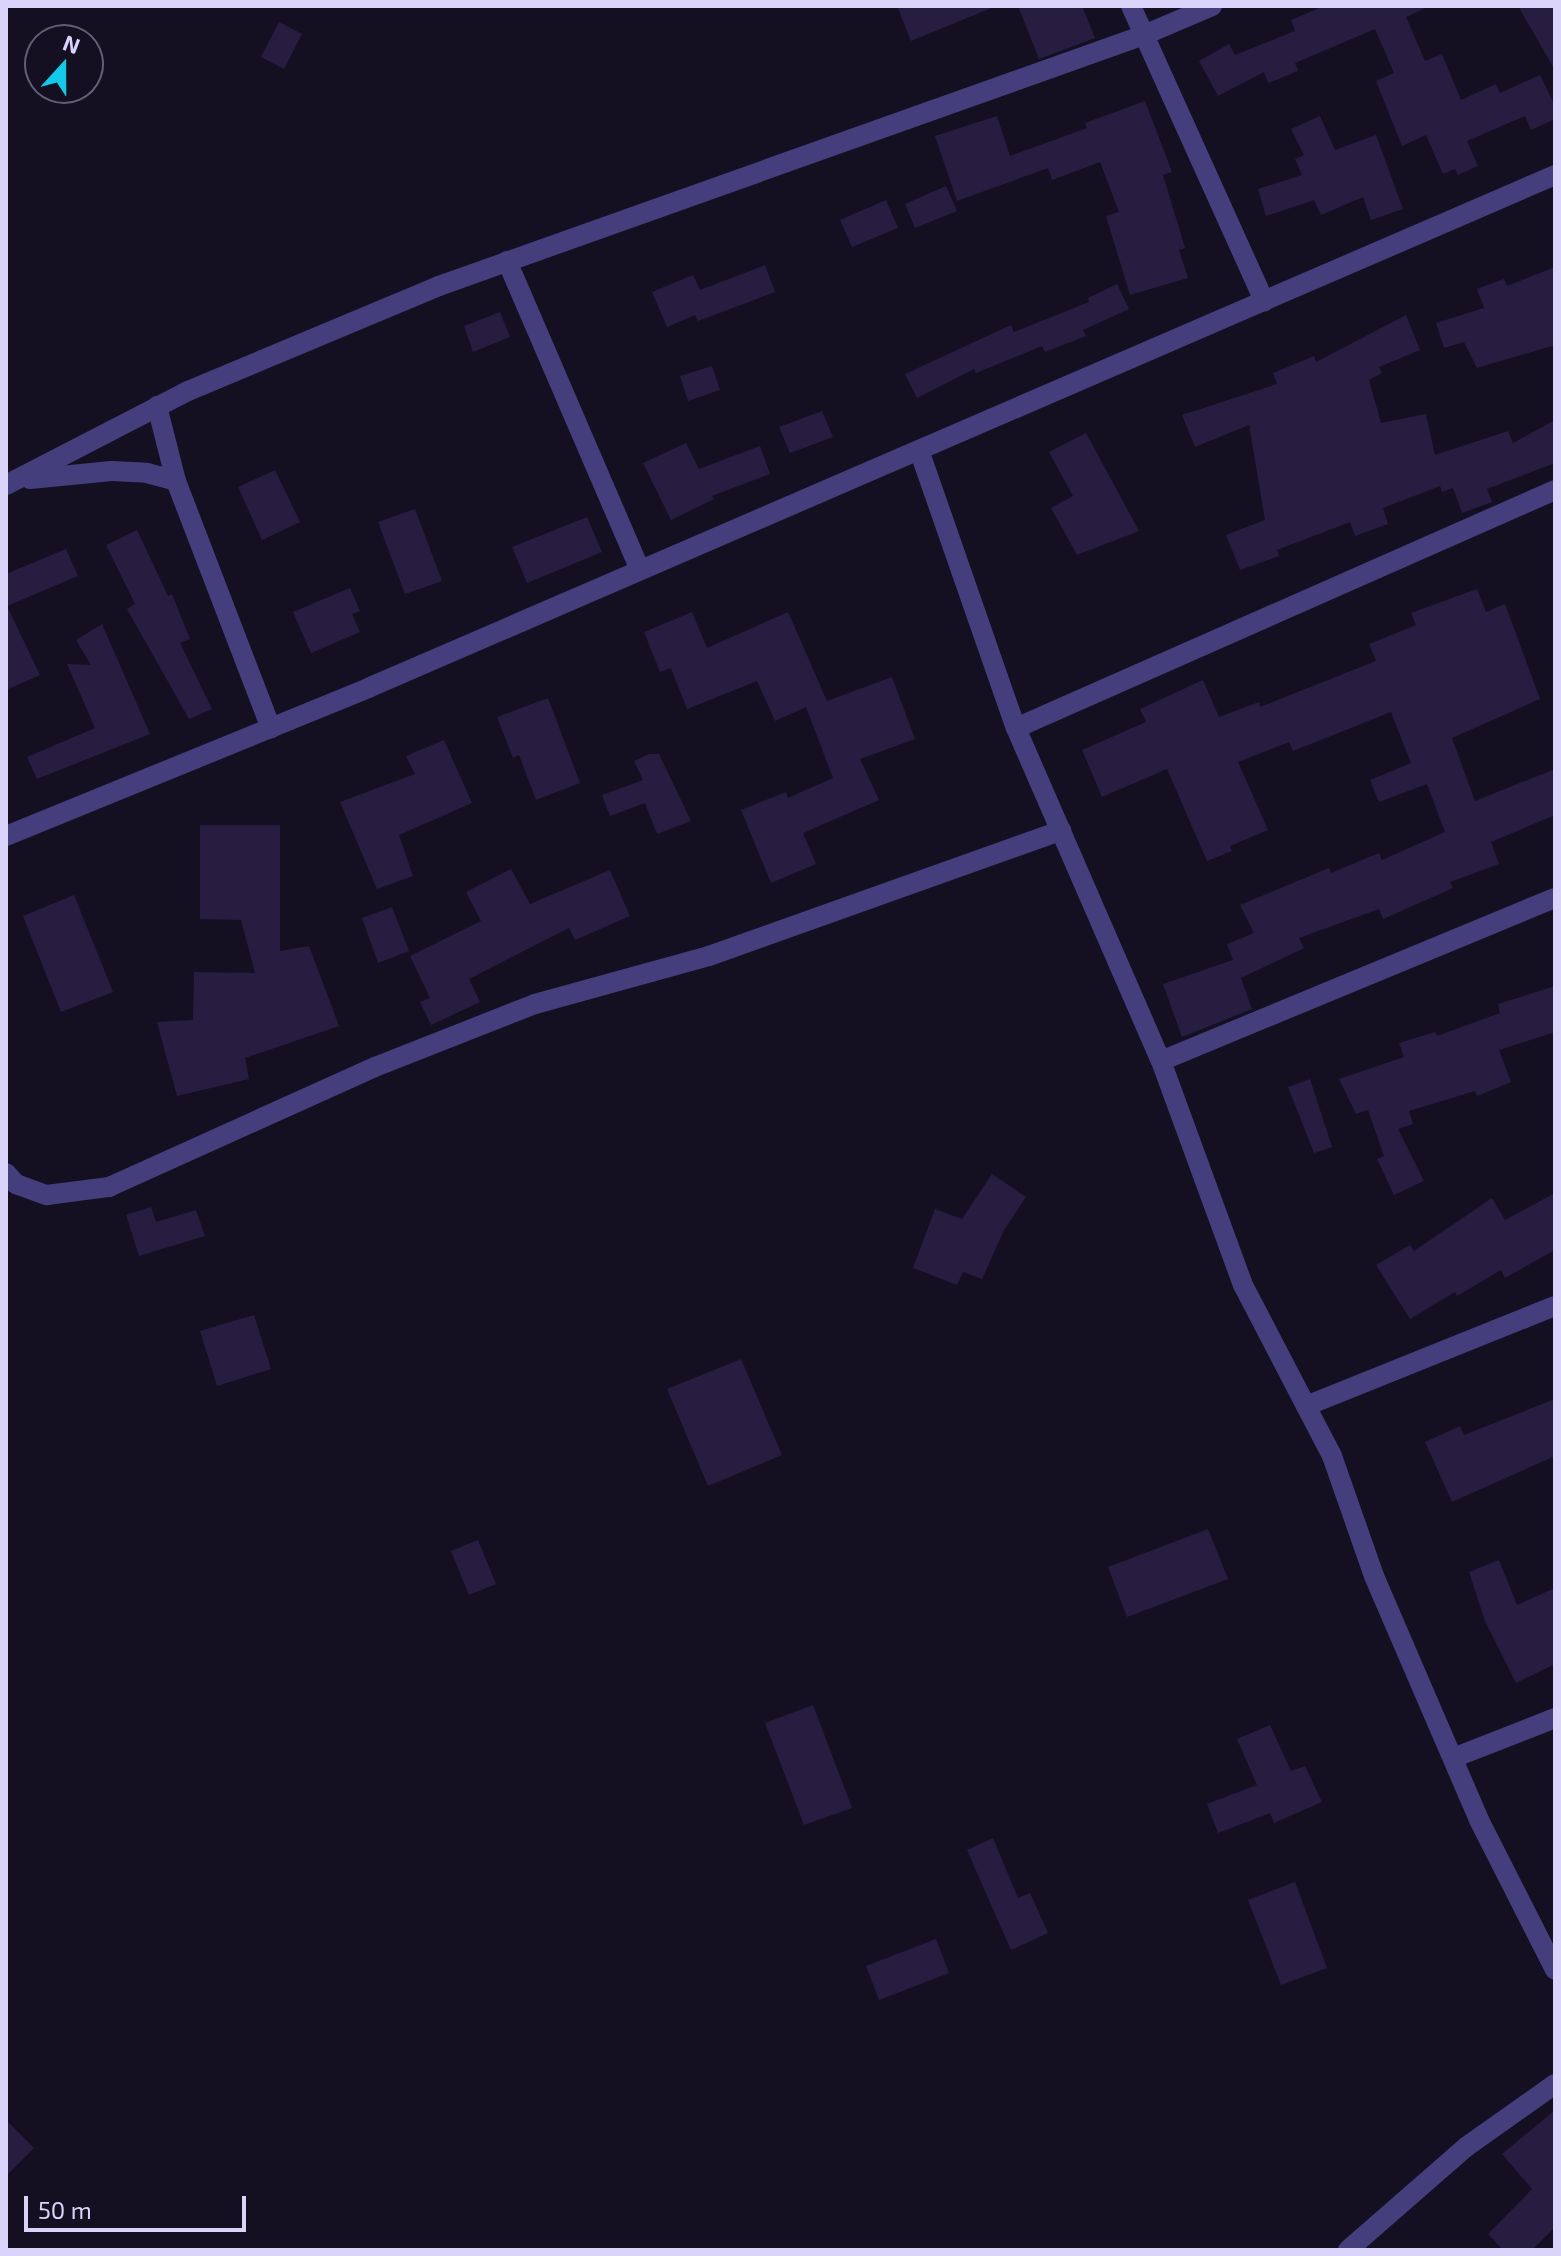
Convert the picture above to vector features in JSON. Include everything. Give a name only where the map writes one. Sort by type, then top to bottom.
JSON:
[{"type":"street","points":[[1131,6],[1264,301]]},
{"type":"street","points":[[6,485],[157,406],[439,286],[1144,35],[1212,6]]},
{"type":"street","points":[[6,836],[271,728],[1555,175]]},
{"type":"street","points":[[507,261],[640,570]]},
{"type":"street","points":[[157,406],[176,481],[271,728]]},
{"type":"street","points":[[919,450],[1016,728],[1161,1061],[1243,1285],[1332,1456],[1374,1576],[1479,1820],[1555,1970]]},
{"type":"street","points":[[6,485],[86,471],[147,473],[176,481]]},
{"type":"street","points":[[1016,728],[1555,490]]},
{"type":"street","points":[[6,1173],[16,1184],[47,1195],[109,1187],[375,1067],[535,1004],[709,956],[1061,831]]},
{"type":"street","points":[[1161,1061],[1555,898]]},
{"type":"street","points":[[1306,1406],[1555,1306]]},
{"type":"street","points":[[1453,1758],[1555,1718]]},
{"type":"street","points":[[1348,2250],[1466,2147],[1555,2084]]},
{"type":"building","points":[[897,6],[994,6],[994,7],[911,41]]},
{"type":"building","points":[[1018,6],[1082,6],[1095,38],[1039,59]]},
{"type":"building","points":[[1324,6],[1430,6],[1406,17],[1425,61],[1442,54],[1461,100],[1496,84],[1500,93],[1540,75],[1555,106],[1555,119],[1531,130],[1525,116],[1467,141],[1478,166],[1458,175],[1455,169],[1443,174],[1426,135],[1402,146],[1376,81],[1394,73],[1375,29],[1295,63],[1298,71],[1268,83],[1264,72],[1218,96],[1199,61],[1229,44],[1235,55],[1295,31],[1291,20]]},
{"type":"building","points":[[1518,6],[1555,6],[1555,70]]},
{"type":"building","points":[[279,22],[302,34],[284,69],[261,57]]},
{"type":"building","points":[[1145,101],[1172,172],[1163,175],[1185,248],[1179,250],[1188,278],[1130,295],[1106,216],[1119,212],[1100,162],[1052,180],[1048,168],[957,201],[935,136],[997,116],[1010,156],[1087,128],[1085,123]]},
{"type":"building","points":[[1320,116],[1335,150],[1376,135],[1403,209],[1371,220],[1363,197],[1321,215],[1314,200],[1266,216],[1258,189],[1302,175],[1295,159],[1304,155],[1291,129]]},
{"type":"building","points":[[946,186],[957,211],[915,228],[905,204]]},
{"type":"building","points":[[886,200],[898,228],[852,247],[840,220]]},
{"type":"building","points":[[765,265],[775,292],[698,321],[695,315],[667,327],[652,292],[693,275],[700,290]]},
{"type":"building","points":[[1555,267],[1555,345],[1477,368],[1464,342],[1444,348],[1436,323],[1484,308],[1477,289],[1504,279],[1507,286]]},
{"type":"building","points":[[1117,284],[1129,309],[1083,330],[1086,336],[1045,352],[1042,346],[976,373],[974,369],[917,398],[905,374],[1011,325],[1014,332],[1089,302],[1088,298]]},
{"type":"building","points":[[500,312],[510,337],[473,352],[464,326]]},
{"type":"building","points":[[1406,315],[1420,350],[1379,367],[1382,373],[1369,380],[1381,423],[1426,414],[1435,455],[1508,431],[1513,443],[1555,420],[1555,463],[1487,489],[1492,502],[1462,513],[1453,488],[1442,492],[1440,486],[1383,508],[1388,524],[1355,536],[1350,522],[1277,550],[1279,556],[1240,570],[1226,535],[1265,520],[1249,425],[1195,447],[1182,415],[1277,384],[1273,373],[1314,356],[1316,362]]},
{"type":"building","points":[[712,366],[720,390],[688,401],[680,376]]},
{"type":"building","points":[[822,411],[833,437],[790,453],[779,427]]},
{"type":"building","points":[[1086,433],[1139,531],[1077,555],[1051,508],[1073,496],[1049,452]]},
{"type":"building","points":[[686,443],[699,469],[760,446],[770,474],[712,496],[714,499],[671,520],[643,463]]},
{"type":"building","points":[[275,470],[300,522],[262,540],[238,487]]},
{"type":"building","points":[[415,509],[442,581],[405,594],[378,522]]},
{"type":"building","points":[[587,517],[602,552],[527,583],[512,547]]},
{"type":"building","points":[[137,530],[168,596],[172,594],[190,639],[180,643],[212,709],[189,719],[127,609],[135,604],[106,545]]},
{"type":"building","points":[[66,549],[78,576],[7,606],[40,675],[6,690],[6,574]]},
{"type":"building","points":[[350,588],[360,611],[352,614],[360,632],[311,653],[293,612]]},
{"type":"building","points":[[1477,589],[1486,612],[1505,604],[1540,699],[1452,738],[1475,801],[1555,769],[1555,815],[1491,842],[1499,864],[1450,882],[1453,888],[1383,919],[1379,909],[1299,938],[1304,948],[1241,978],[1252,1009],[1182,1037],[1163,984],[1233,960],[1227,944],[1254,933],[1240,905],[1329,868],[1331,873],[1379,853],[1382,860],[1445,832],[1427,784],[1379,802],[1370,780],[1411,763],[1391,712],[1293,751],[1289,742],[1238,762],[1268,830],[1230,846],[1232,851],[1207,861],[1167,769],[1102,797],[1082,750],[1146,722],[1140,709],[1203,680],[1219,717],[1259,702],[1260,707],[1376,661],[1369,644],[1416,625],[1411,613]]},
{"type":"building","points":[[692,612],[707,648],[788,612],[827,701],[892,677],[915,739],[860,759],[879,800],[803,833],[816,864],[771,883],[741,810],[786,792],[788,798],[833,778],[806,707],[775,721],[757,681],[687,709],[671,668],[660,672],[644,632]]},
{"type":"building","points":[[102,624],[150,734],[37,779],[27,757],[95,728],[67,664],[91,665],[76,640]]},
{"type":"building","points":[[548,698],[580,783],[536,800],[519,755],[513,758],[497,717]]},
{"type":"building","points":[[444,740],[472,803],[399,835],[413,876],[377,889],[340,802],[415,774],[406,756]]},
{"type":"building","points":[[649,754],[659,754],[691,821],[657,834],[645,803],[610,816],[602,795],[643,780],[634,761]]},
{"type":"building","points":[[200,825],[280,825],[280,951],[309,946],[339,1026],[245,1058],[249,1079],[177,1096],[157,1022],[193,1020],[194,972],[255,973],[241,920],[200,919]]},
{"type":"building","points":[[511,869],[530,904],[610,870],[630,916],[575,940],[569,928],[469,979],[480,1002],[431,1025],[420,1002],[430,998],[410,956],[481,921],[466,892]]},
{"type":"building","points":[[74,895],[113,992],[61,1012],[23,916]]},
{"type":"building","points":[[392,907],[409,951],[378,963],[362,918]]},
{"type":"building","points":[[1555,986],[1555,1032],[1499,1050],[1511,1082],[1477,1096],[1475,1091],[1409,1111],[1413,1124],[1398,1129],[1424,1181],[1394,1195],[1377,1159],[1384,1156],[1368,1110],[1356,1114],[1339,1079],[1404,1057],[1399,1043],[1435,1032],[1437,1036],[1500,1013],[1498,1004]]},
{"type":"building","points":[[1310,1079],[1332,1147],[1314,1153],[1288,1087]]},
{"type":"building","points":[[992,1174],[1026,1197],[1004,1230],[982,1279],[963,1272],[957,1285],[913,1268],[935,1209],[962,1219]]},
{"type":"building","points":[[1555,1193],[1555,1250],[1505,1278],[1501,1270],[1457,1296],[1455,1292],[1410,1319],[1376,1265],[1410,1245],[1414,1251],[1492,1198],[1505,1220]]},
{"type":"building","points":[[151,1207],[156,1222],[196,1210],[205,1236],[139,1256],[126,1215]]},
{"type":"building","points":[[254,1315],[271,1369],[217,1386],[200,1331]]},
{"type":"building","points":[[741,1359],[782,1455],[708,1486],[667,1389]]},
{"type":"building","points":[[1555,1399],[1555,1456],[1452,1502],[1425,1442],[1460,1426],[1464,1435]]},
{"type":"building","points":[[1208,1529],[1228,1579],[1127,1617],[1108,1567]]},
{"type":"building","points":[[478,1540],[496,1584],[469,1595],[451,1551]]},
{"type":"building","points":[[1499,1560],[1517,1605],[1555,1588],[1555,1664],[1516,1683],[1485,1621],[1469,1572]]},
{"type":"building","points":[[813,1705],[852,1808],[804,1825],[765,1723]]},
{"type":"building","points":[[1270,1725],[1291,1771],[1305,1766],[1322,1802],[1274,1823],[1270,1813],[1218,1833],[1207,1804],[1257,1785],[1237,1739]]},
{"type":"building","points":[[993,1838],[1018,1898],[1030,1893],[1048,1933],[1011,1950],[967,1850]]},
{"type":"building","points":[[1295,1882],[1327,1968],[1281,1985],[1248,1900]]},
{"type":"building","points":[[936,1939],[949,1973],[879,2000],[866,1966]]},
{"type":"building","points":[[1555,2110],[1555,2227],[1532,2250],[1503,2250],[1488,2234],[1532,2189],[1502,2154]]},
{"type":"building","points":[[6,2120],[34,2148],[6,2176]]}]
